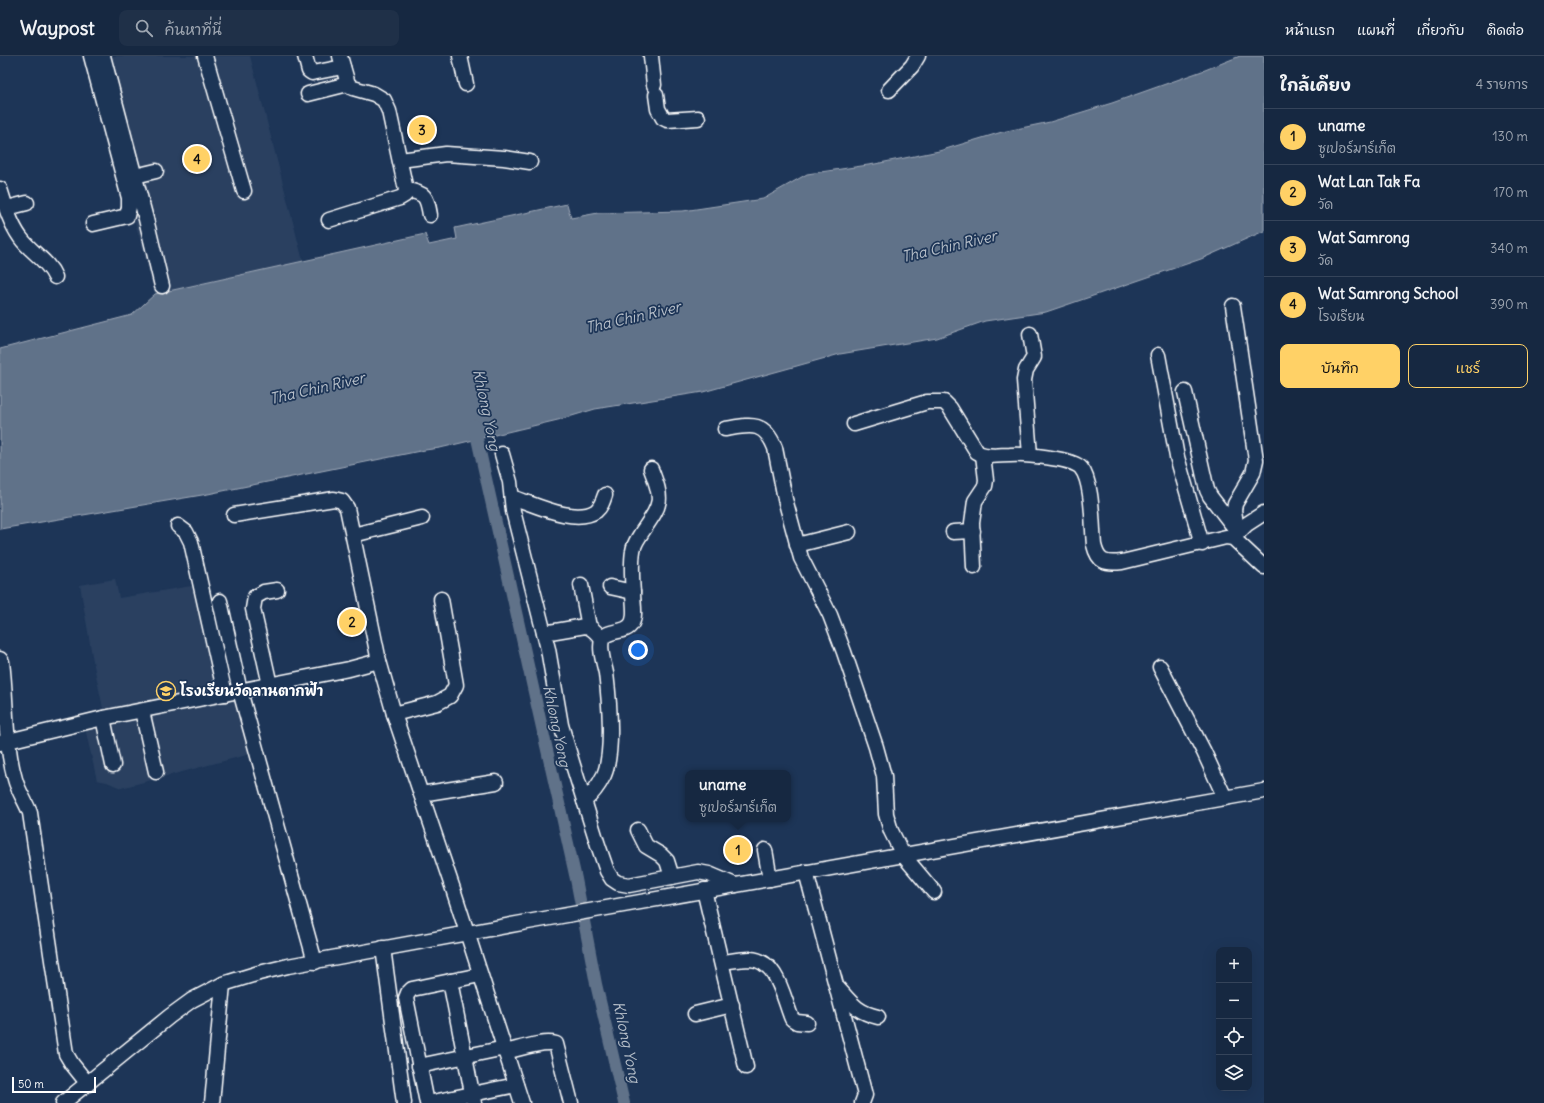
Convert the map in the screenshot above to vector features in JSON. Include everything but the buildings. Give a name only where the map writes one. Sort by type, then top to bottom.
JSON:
[{"type":"street","points":[[91,56],[129,198],[127,216],[93,224]]},
{"type":"street","points":[[103,56],[162,286]]},
{"type":"street","points":[[205,56],[244,191]]},
{"type":"street","points":[[305,56],[309,71],[312,73],[341,61],[348,84],[352,88],[374,94],[384,100],[389,112],[406,190],[405,195],[400,198],[329,220]]},
{"type":"street","points":[[460,56],[466,84]]},
{"type":"street","points":[[652,56],[658,109],[663,118],[667,120],[698,118]]},
{"type":"street","points":[[889,90],[912,66],[918,56]]},
{"type":"street","points":[[308,94],[348,84]]},
{"type":"street","points":[[400,160],[446,154],[504,158],[530,162]]},
{"type":"street","points":[[135,176],[156,171]]},
{"type":"street","points":[[0,188],[13,226],[20,238],[48,265],[55,277]]},
{"type":"street","points":[[406,190],[419,192],[426,197],[430,215]]},
{"type":"street","points":[[6,208],[27,203]]},
{"type":"street","points":[[1233,306],[1256,460],[1253,473],[1235,504],[1234,510],[1237,533]]},
{"type":"street","points":[[1030,334],[1034,357],[1026,370],[1024,380],[1030,455]]},
{"type":"street","points":[[1158,355],[1177,457],[1202,544]]},
{"type":"street","points":[[1185,392],[1207,490],[1237,533],[1264,567]]},
{"type":"street","points":[[854,424],[927,402],[944,402],[950,408],[977,452],[983,455],[1030,455],[1075,464],[1081,468],[1088,483],[1096,555],[1102,560],[1109,562],[1122,562],[1226,537],[1237,533],[1264,513]]},
{"type":"street","points":[[725,428],[748,426],[759,427],[769,435],[775,448],[785,499],[801,558],[830,615],[876,747],[884,776],[886,814],[888,822],[903,855],[934,892]]},
{"type":"street","points":[[502,454],[510,482],[514,517],[544,632],[561,725],[607,871],[612,879],[618,883],[629,885],[698,872],[709,874],[735,885]]},
{"type":"street","points":[[974,567],[973,531],[975,501],[985,486],[986,480],[983,455]]},
{"type":"street","points":[[584,801],[592,794],[605,774],[608,760],[609,704],[601,650],[602,639],[606,634],[626,630],[632,623],[634,614],[632,552],[634,543],[657,509],[660,497],[651,469]]},
{"type":"street","points":[[512,497],[565,515],[584,515],[596,511],[601,506],[605,495]]},
{"type":"street","points":[[234,515],[334,499],[342,501],[347,508],[379,661],[394,714],[522,1103]]},
{"type":"street","points":[[353,535],[422,518]]},
{"type":"street","points":[[178,526],[186,532],[191,542],[225,694]]},
{"type":"street","points":[[953,532],[973,531]]},
{"type":"street","points":[[797,545],[849,532]]},
{"type":"street","points":[[581,585],[589,627]]},
{"type":"street","points":[[610,587],[633,592]]},
{"type":"street","points":[[270,685],[253,609],[255,597],[264,592],[277,590]]},
{"type":"street","points":[[394,714],[437,703],[450,696],[456,685],[441,599]]},
{"type":"street","points":[[220,601],[240,691],[315,962]]},
{"type":"street","points":[[544,632],[585,626],[589,627],[602,639]]},
{"type":"street","points":[[0,659],[2,662],[5,688],[4,742],[15,781],[30,813],[33,827],[66,1054],[88,1084]]},
{"type":"street","points":[[4,742],[103,718],[349,669],[379,661]]},
{"type":"street","points":[[1160,667],[1204,752],[1225,798]]},
{"type":"street","points":[[142,711],[156,772]]},
{"type":"street","points":[[103,718],[113,765]]},
{"type":"street","points":[[421,794],[496,782]]},
{"type":"street","points":[[63,1103],[170,1016],[192,1000],[223,984],[259,973],[383,948],[642,901],[1264,791]]},
{"type":"street","points":[[638,830],[646,846],[667,860],[672,877]]},
{"type":"street","points":[[765,850],[770,879]]},
{"type":"street","points":[[806,872],[865,1095],[862,1103]]},
{"type":"street","points":[[704,890],[746,1067]]},
{"type":"street","points":[[383,948],[404,1103]]},
{"type":"street","points":[[722,962],[750,959],[759,961],[766,965],[772,970],[776,978],[792,1019],[797,1022],[807,1023]]},
{"type":"street","points":[[480,974],[412,989],[408,993],[406,998],[427,1103],[473,1098],[516,1085]]},
{"type":"street","points":[[450,981],[473,1098]]},
{"type":"street","points":[[212,1103],[223,984]]},
{"type":"street","points":[[836,986],[859,1010],[865,1014],[878,1017]]},
{"type":"street","points":[[695,1014],[732,1005]]},
{"type":"street","points":[[420,1066],[465,1056],[551,1042],[556,1044],[571,1103]]},
{"type":"shaded area","points":[[89,56],[250,56],[303,261],[155,294]]},
{"type":"shaded area","name":"โรงเรียนวัดลานตากฟ้า","points":[[115,579],[119,598],[210,583],[234,700],[237,700],[254,753],[121,788],[107,782],[97,780],[85,728],[106,722],[93,661],[80,585]]},
{"type":"water","name":"Tha Chin River","points":[[1240,56],[1264,56],[1264,231],[1201,259],[1046,312],[985,321],[937,338],[840,354],[703,392],[595,409],[562,419],[440,448],[208,494],[0,529],[0,349],[132,315],[155,294],[425,234],[429,245],[457,239],[455,228],[567,204],[571,218],[598,213],[683,211],[763,199],[807,174],[875,164],[939,151],[1002,132],[1050,122],[1112,103]]},
{"type":"waterway","name":"Khlong Yong","points":[[474,425],[576,879],[596,984],[624,1103]]},
{"type":"place","name":"Wat Samrong","points":[[422,130]]},
{"type":"place","name":"Wat Samrong School","points":[[197,159]]},
{"type":"place","name":"Wat Lan Tak Fa","points":[[352,622]]},
{"type":"place","name":"โรงเรียนวัดลานตากฟ้า","points":[[166,691]]},
{"type":"place","name":"uname","points":[[738,850]]}]
